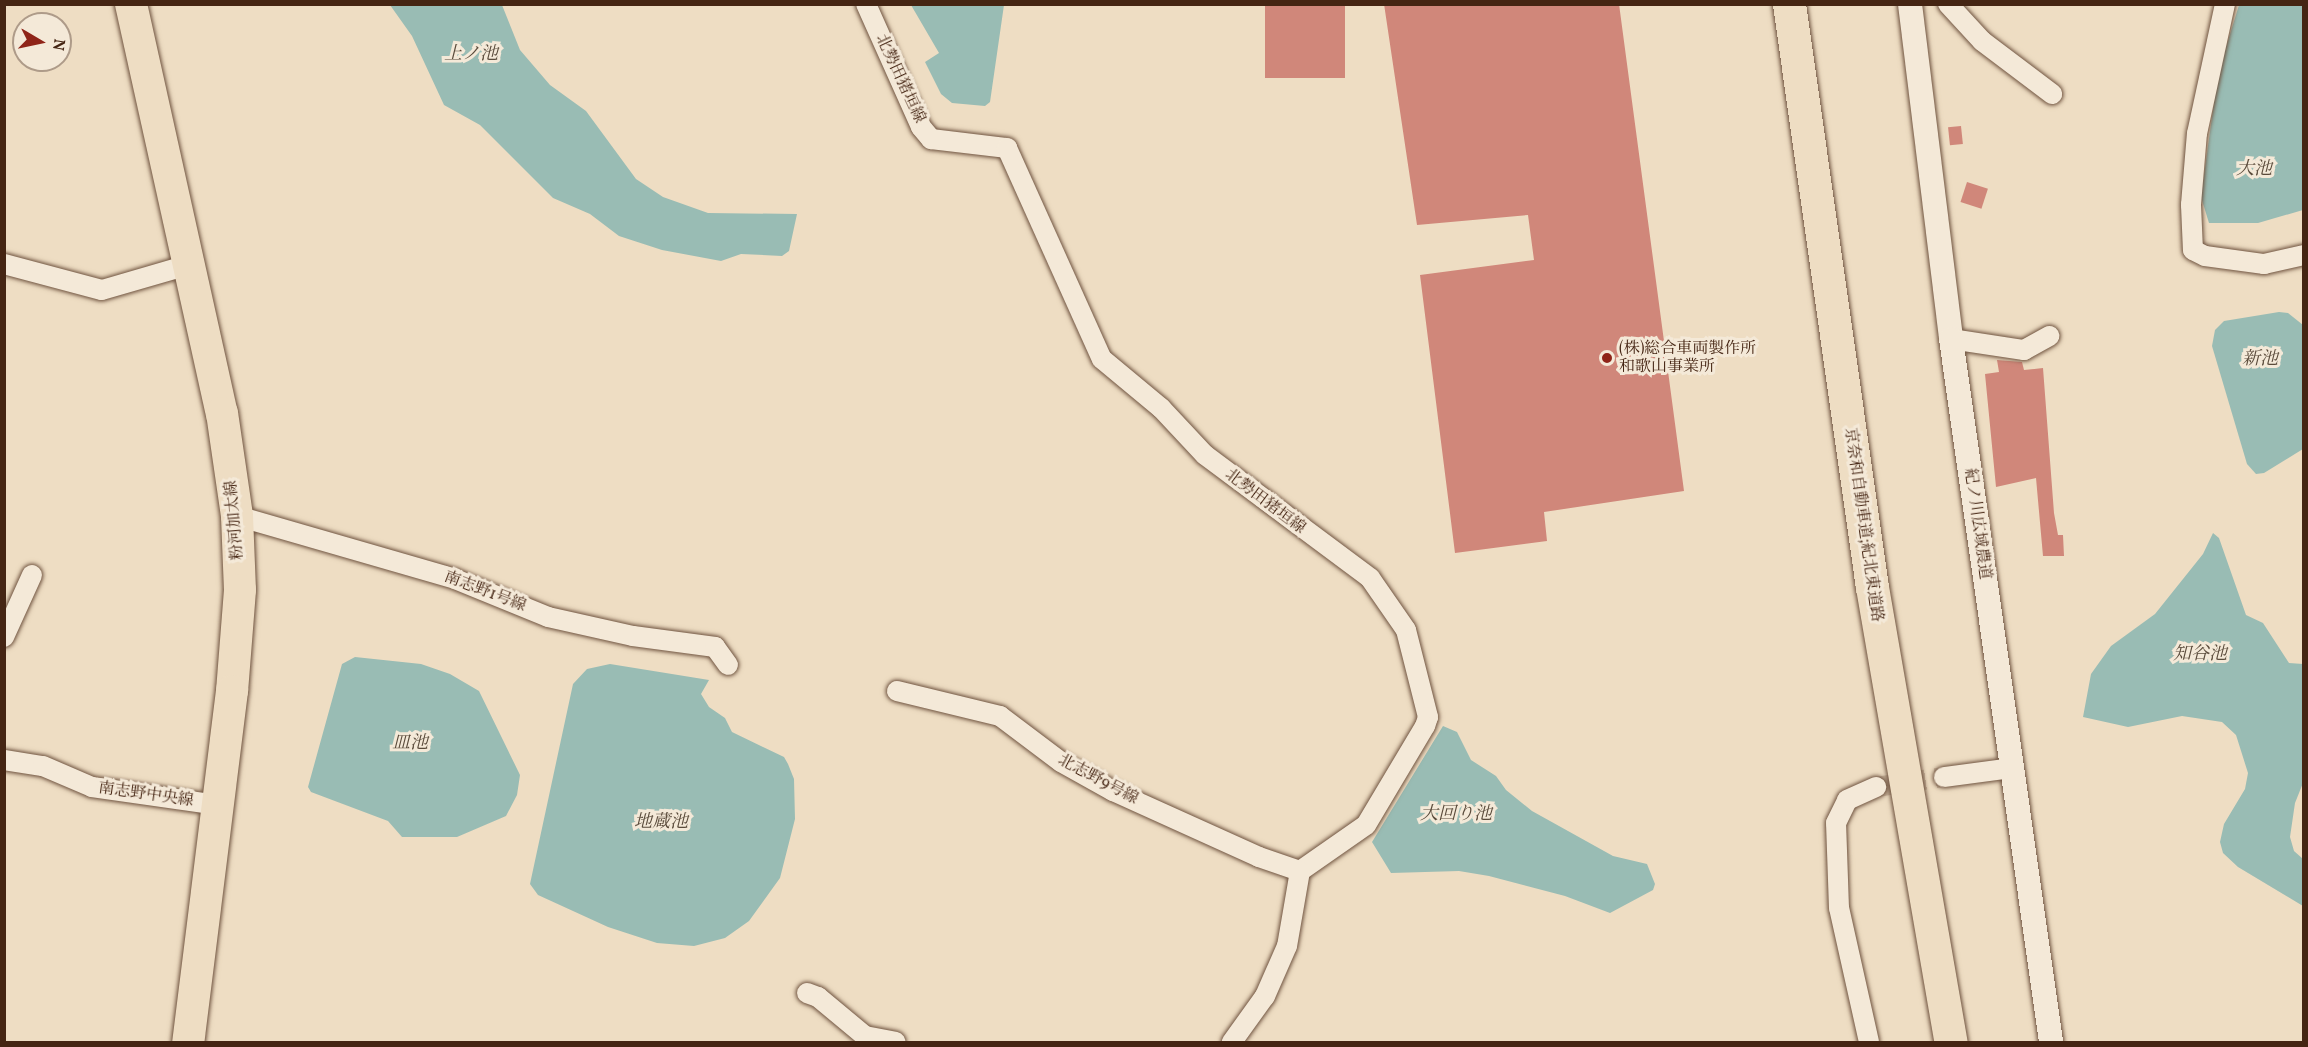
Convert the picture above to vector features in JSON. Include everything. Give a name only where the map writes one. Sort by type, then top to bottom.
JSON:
[{"type":"highway","name":"京奈和自動車道;紀北東道路","points":[[1789,4],[1874,599],[1951,1042]]},
{"type":"main road","name":"粉河加太線","points":[[131,4],[222,412],[237,516],[240,590],[219,806],[188,1042]]},
{"type":"street","name":"北勢田猪垣線","points":[[866,4],[921,127],[931,139],[1007,148],[1102,359],[1161,408],[1205,455],[1370,578],[1406,630],[1428,717],[1425,726],[1366,825],[1300,871]]},
{"type":"street","name":"紀ノ川広域農道","points":[[1910,4],[1951,339],[2051,1042]]},
{"type":"street","points":[[1948,4],[1982,41],[2052,94]]},
{"type":"street","points":[[2225,4],[2197,133],[2191,205],[2193,250],[2205,256],[2264,264],[2304,255]]},
{"type":"street","points":[[4,264],[102,290],[188,265]]},
{"type":"street","points":[[1951,339],[2024,350],[2049,336]]},
{"type":"street","name":"南志野1号線","points":[[237,516],[455,579],[548,617],[633,636],[715,647],[728,665]]},
{"type":"street","points":[[4,637],[33,576]]},
{"type":"street","name":"北志野9号線","points":[[897,691],[1000,716],[1061,762],[1113,792],[1259,857],[1300,871]]},
{"type":"street","name":"南志野中央線","points":[[4,760],[43,766],[92,787],[219,806]]},
{"type":"street","points":[[1944,777],[2012,768]]},
{"type":"street","points":[[1869,1042],[1839,908],[1836,823],[1847,800],[1876,787]]},
{"type":"street","points":[[1232,1042],[1265,996],[1287,946],[1300,871]]},
{"type":"street","points":[[807,993],[818,997],[865,1036],[895,1042]]},
{"type":"water","name":"上ノ池","points":[[390,5],[502,5],[520,50],[550,85],[586,111],[636,179],[663,197],[708,213],[797,214],[789,251],[782,256],[741,254],[721,261],[662,250],[619,236],[590,214],[553,198],[480,125],[444,105],[412,36]]},
{"type":"water","points":[[911,5],[1004,5],[990,102],[985,106],[952,103],[941,94],[925,62],[939,53]]},
{"type":"water","name":"大池","points":[[2239,5],[2304,5],[2303,210],[2258,223],[2209,223],[2201,197],[2218,73]]},
{"type":"water","name":"新池","points":[[2279,312],[2288,313],[2303,325],[2303,449],[2264,473],[2256,474],[2247,464],[2212,346],[2215,330],[2224,321]]},
{"type":"water","name":"知谷池","points":[[2213,533],[2219,538],[2246,615],[2263,623],[2289,663],[2303,664],[2303,783],[2295,803],[2290,837],[2294,851],[2303,859],[2303,906],[2238,867],[2223,853],[2220,842],[2224,824],[2245,789],[2248,773],[2236,735],[2222,722],[2182,716],[2128,727],[2083,717],[2091,674],[2111,646],[2155,614],[2203,554]]},
{"type":"water","name":"皿池","points":[[355,657],[421,664],[450,674],[479,691],[520,775],[517,795],[506,816],[457,837],[402,837],[388,821],[311,792],[308,787],[342,664]]},
{"type":"water","name":"地蔵池","points":[[610,664],[709,680],[701,694],[709,707],[725,718],[732,732],[784,757],[788,764],[794,779],[795,819],[780,878],[749,921],[725,938],[694,946],[657,943],[608,927],[538,895],[530,884],[573,684],[587,669]]},
{"type":"water","name":"大回り池","points":[[1443,726],[1457,732],[1471,760],[1496,776],[1506,790],[1532,811],[1613,856],[1647,864],[1655,884],[1653,890],[1610,913],[1565,896],[1489,876],[1459,871],[1391,873],[1372,842]]},
{"type":"building","points":[[1265,4],[1345,4],[1345,78],[1265,78]]},
{"type":"building","name":"(株)総合車両製作所 和歌山事業所","points":[[1384,4],[1619,4],[1684,491],[1544,512],[1547,541],[1455,553],[1420,275],[1534,260],[1528,215],[1417,225]]},
{"type":"building","points":[[1961,126],[1963,144],[1950,145],[1948,127]]},
{"type":"building","points":[[1967,182],[1988,189],[1981,209],[1961,202]]},
{"type":"building","points":[[1997,360],[2022,362],[2024,370],[2043,368],[2054,513],[2058,535],[2063,535],[2064,556],[2043,556],[2036,478],[1996,487],[1985,374],[1999,372]]},
{"type":"tunnel","points":[[1876,787],[1944,777]]},
{"type":"place","name":"(株)総合車両製作所 和歌山事業所","points":[[1607,358]]}]
